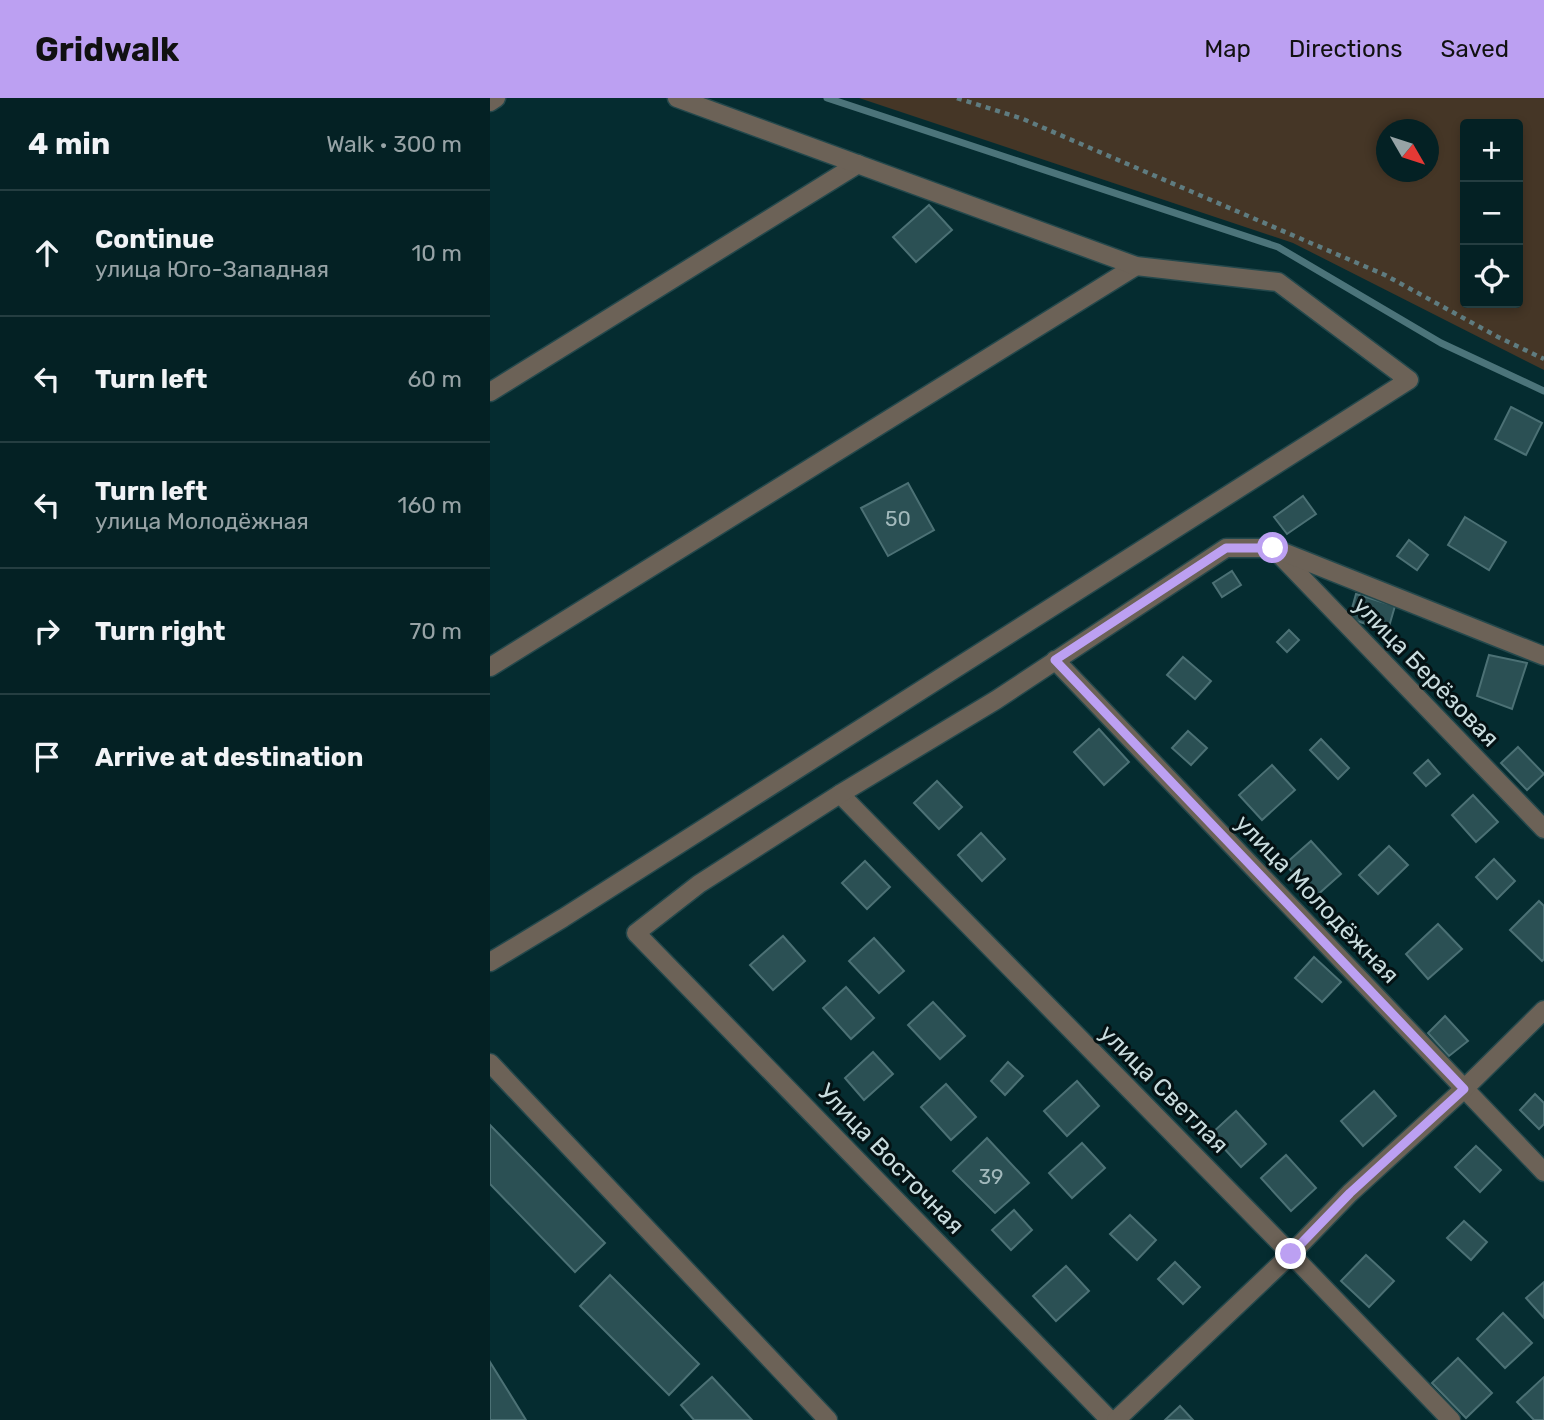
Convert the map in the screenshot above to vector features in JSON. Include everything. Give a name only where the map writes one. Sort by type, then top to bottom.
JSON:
[{"type":"street","points":[[490,102],[496,98]]},
{"type":"street","points":[[490,962],[1409,380],[1278,282],[1136,265],[677,98]]},
{"type":"street","points":[[490,391],[858,164]]},
{"type":"street","points":[[490,667],[1136,265]]},
{"type":"street","points":[[840,794],[996,699],[1226,548],[1273,548],[1544,656]]},
{"type":"street","name":"улица Берёзовая","points":[[1273,548],[1544,829]]},
{"type":"street","name":"улица Молодёжная","points":[[1055,660],[1544,1172]]},
{"type":"street","name":"Улица Восточная","points":[[840,794],[699,884],[636,933],[1110,1420]]},
{"type":"street","name":"улица Светлая","points":[[840,794],[1451,1420]]},
{"type":"street","points":[[1116,1420],[1544,1010]]},
{"type":"street","points":[[490,1063],[828,1420]]},
{"type":"path","points":[[957,98],[1023,119],[1385,275],[1544,359]]},
{"type":"shaded area","points":[[859,98],[1544,98],[1544,370],[1293,243]]},
{"type":"building","points":[[929,205],[952,230],[916,262],[893,237]]},
{"type":"building","points":[[1511,407],[1542,423],[1526,455],[1495,439]]},
{"type":"building","points":[[908,483],[934,530],[888,556],[861,508]]},
{"type":"building","points":[[1303,496],[1316,514],[1287,534],[1274,517]]},
{"type":"building","points":[[1465,517],[1506,542],[1489,570],[1448,545]]},
{"type":"building","points":[[1409,540],[1428,555],[1417,570],[1397,556]]},
{"type":"building","points":[[1232,571],[1241,585],[1222,597],[1213,583]]},
{"type":"building","points":[[1356,594],[1395,606],[1388,630],[1349,619]]},
{"type":"building","points":[[1289,630],[1299,640],[1287,652],[1277,642]]},
{"type":"building","points":[[1489,655],[1527,663],[1512,709],[1477,696]]},
{"type":"building","points":[[1183,657],[1211,681],[1195,699],[1167,675]]},
{"type":"building","points":[[1099,729],[1129,762],[1104,785],[1074,752]]},
{"type":"building","points":[[1188,731],[1207,748],[1191,765],[1172,748]]},
{"type":"building","points":[[1321,739],[1349,768],[1338,779],[1310,750]]},
{"type":"building","points":[[1518,747],[1544,774],[1527,790],[1501,763]]},
{"type":"building","points":[[1428,760],[1440,774],[1426,786],[1414,773]]},
{"type":"building","points":[[1272,765],[1295,790],[1262,820],[1239,795]]},
{"type":"building","points":[[937,781],[962,807],[939,829],[914,803]]},
{"type":"building","points":[[1473,795],[1498,822],[1476,842],[1452,815]]},
{"type":"building","points":[[981,833],[1005,859],[982,881],[958,855]]},
{"type":"building","points":[[1311,841],[1341,874],[1315,897],[1285,864]]},
{"type":"building","points":[[1389,846],[1408,865],[1378,894],[1359,875]]},
{"type":"building","points":[[1494,859],[1515,881],[1497,899],[1476,877]]},
{"type":"building","points":[[865,861],[890,887],[867,909],[842,883]]},
{"type":"building","points":[[1539,901],[1544,906],[1542,961],[1510,930]]},
{"type":"building","points":[[1438,924],[1462,949],[1428,979],[1406,954]]},
{"type":"building","points":[[783,936],[805,961],[773,990],[750,965]]},
{"type":"building","points":[[874,938],[904,971],[879,993],[849,961]]},
{"type":"building","points":[[1314,957],[1341,982],[1322,1002],[1295,978]]},
{"type":"building","points":[[846,987],[874,1018],[851,1039],[823,1008]]},
{"type":"building","points":[[933,1002],[965,1036],[940,1059],[908,1025]]},
{"type":"building","points":[[1445,1016],[1468,1041],[1449,1056],[1428,1033]]},
{"type":"building","points":[[873,1052],[893,1074],[864,1100],[845,1078]]},
{"type":"building","points":[[1008,1062],[1023,1076],[1005,1095],[991,1081]]},
{"type":"building","points":[[1077,1081],[1099,1106],[1067,1136],[1044,1111]]},
{"type":"building","points":[[946,1084],[976,1117],[951,1140],[921,1107]]},
{"type":"building","points":[[1374,1091],[1396,1116],[1363,1146],[1341,1121]]},
{"type":"building","points":[[1535,1094],[1544,1103],[1544,1124],[1539,1129],[1520,1110]]},
{"type":"building","points":[[1236,1111],[1266,1144],[1241,1167],[1211,1134]]},
{"type":"building","points":[[490,1125],[605,1243],[575,1272],[490,1184]]},
{"type":"building","points":[[987,1138],[1029,1183],[995,1213],[953,1171]]},
{"type":"building","points":[[1082,1143],[1105,1168],[1072,1198],[1049,1173]]},
{"type":"building","points":[[1476,1146],[1501,1170],[1480,1192],[1455,1167]]},
{"type":"building","points":[[1286,1155],[1316,1188],[1291,1211],[1261,1178]]},
{"type":"building","points":[[1014,1210],[1032,1230],[1011,1250],[992,1230]]},
{"type":"building","points":[[1130,1215],[1156,1240],[1137,1260],[1110,1234]]},
{"type":"building","points":[[1464,1221],[1487,1242],[1471,1260],[1447,1238]]},
{"type":"building","points":[[1366,1255],[1394,1281],[1369,1307],[1341,1281]]},
{"type":"building","points":[[1175,1262],[1200,1287],[1183,1304],[1158,1279]]},
{"type":"building","points":[[1066,1266],[1089,1291],[1056,1321],[1033,1296]]},
{"type":"building","points":[[610,1275],[699,1364],[669,1395],[580,1306]]},
{"type":"building","points":[[1544,1282],[1544,1318],[1526,1298]]},
{"type":"building","points":[[1503,1313],[1532,1343],[1505,1368],[1477,1339]]},
{"type":"building","points":[[1458,1358],[1492,1393],[1466,1418],[1432,1383]]},
{"type":"building","points":[[490,1362],[526,1420],[490,1420]]},
{"type":"building","points":[[712,1377],[752,1420],[694,1420],[681,1405]]},
{"type":"building","points":[[1544,1377],[1544,1420],[1534,1420],[1517,1402]]},
{"type":"building","points":[[1180,1406],[1193,1420],[1165,1420]]},
{"type":"waterway","points":[[827,98],[1278,247],[1441,343],[1544,391]]},
{"type":"route","points":[[1273,548],[1226,548],[1055,660],[1464,1089],[1350,1193],[1291,1254]]}]
